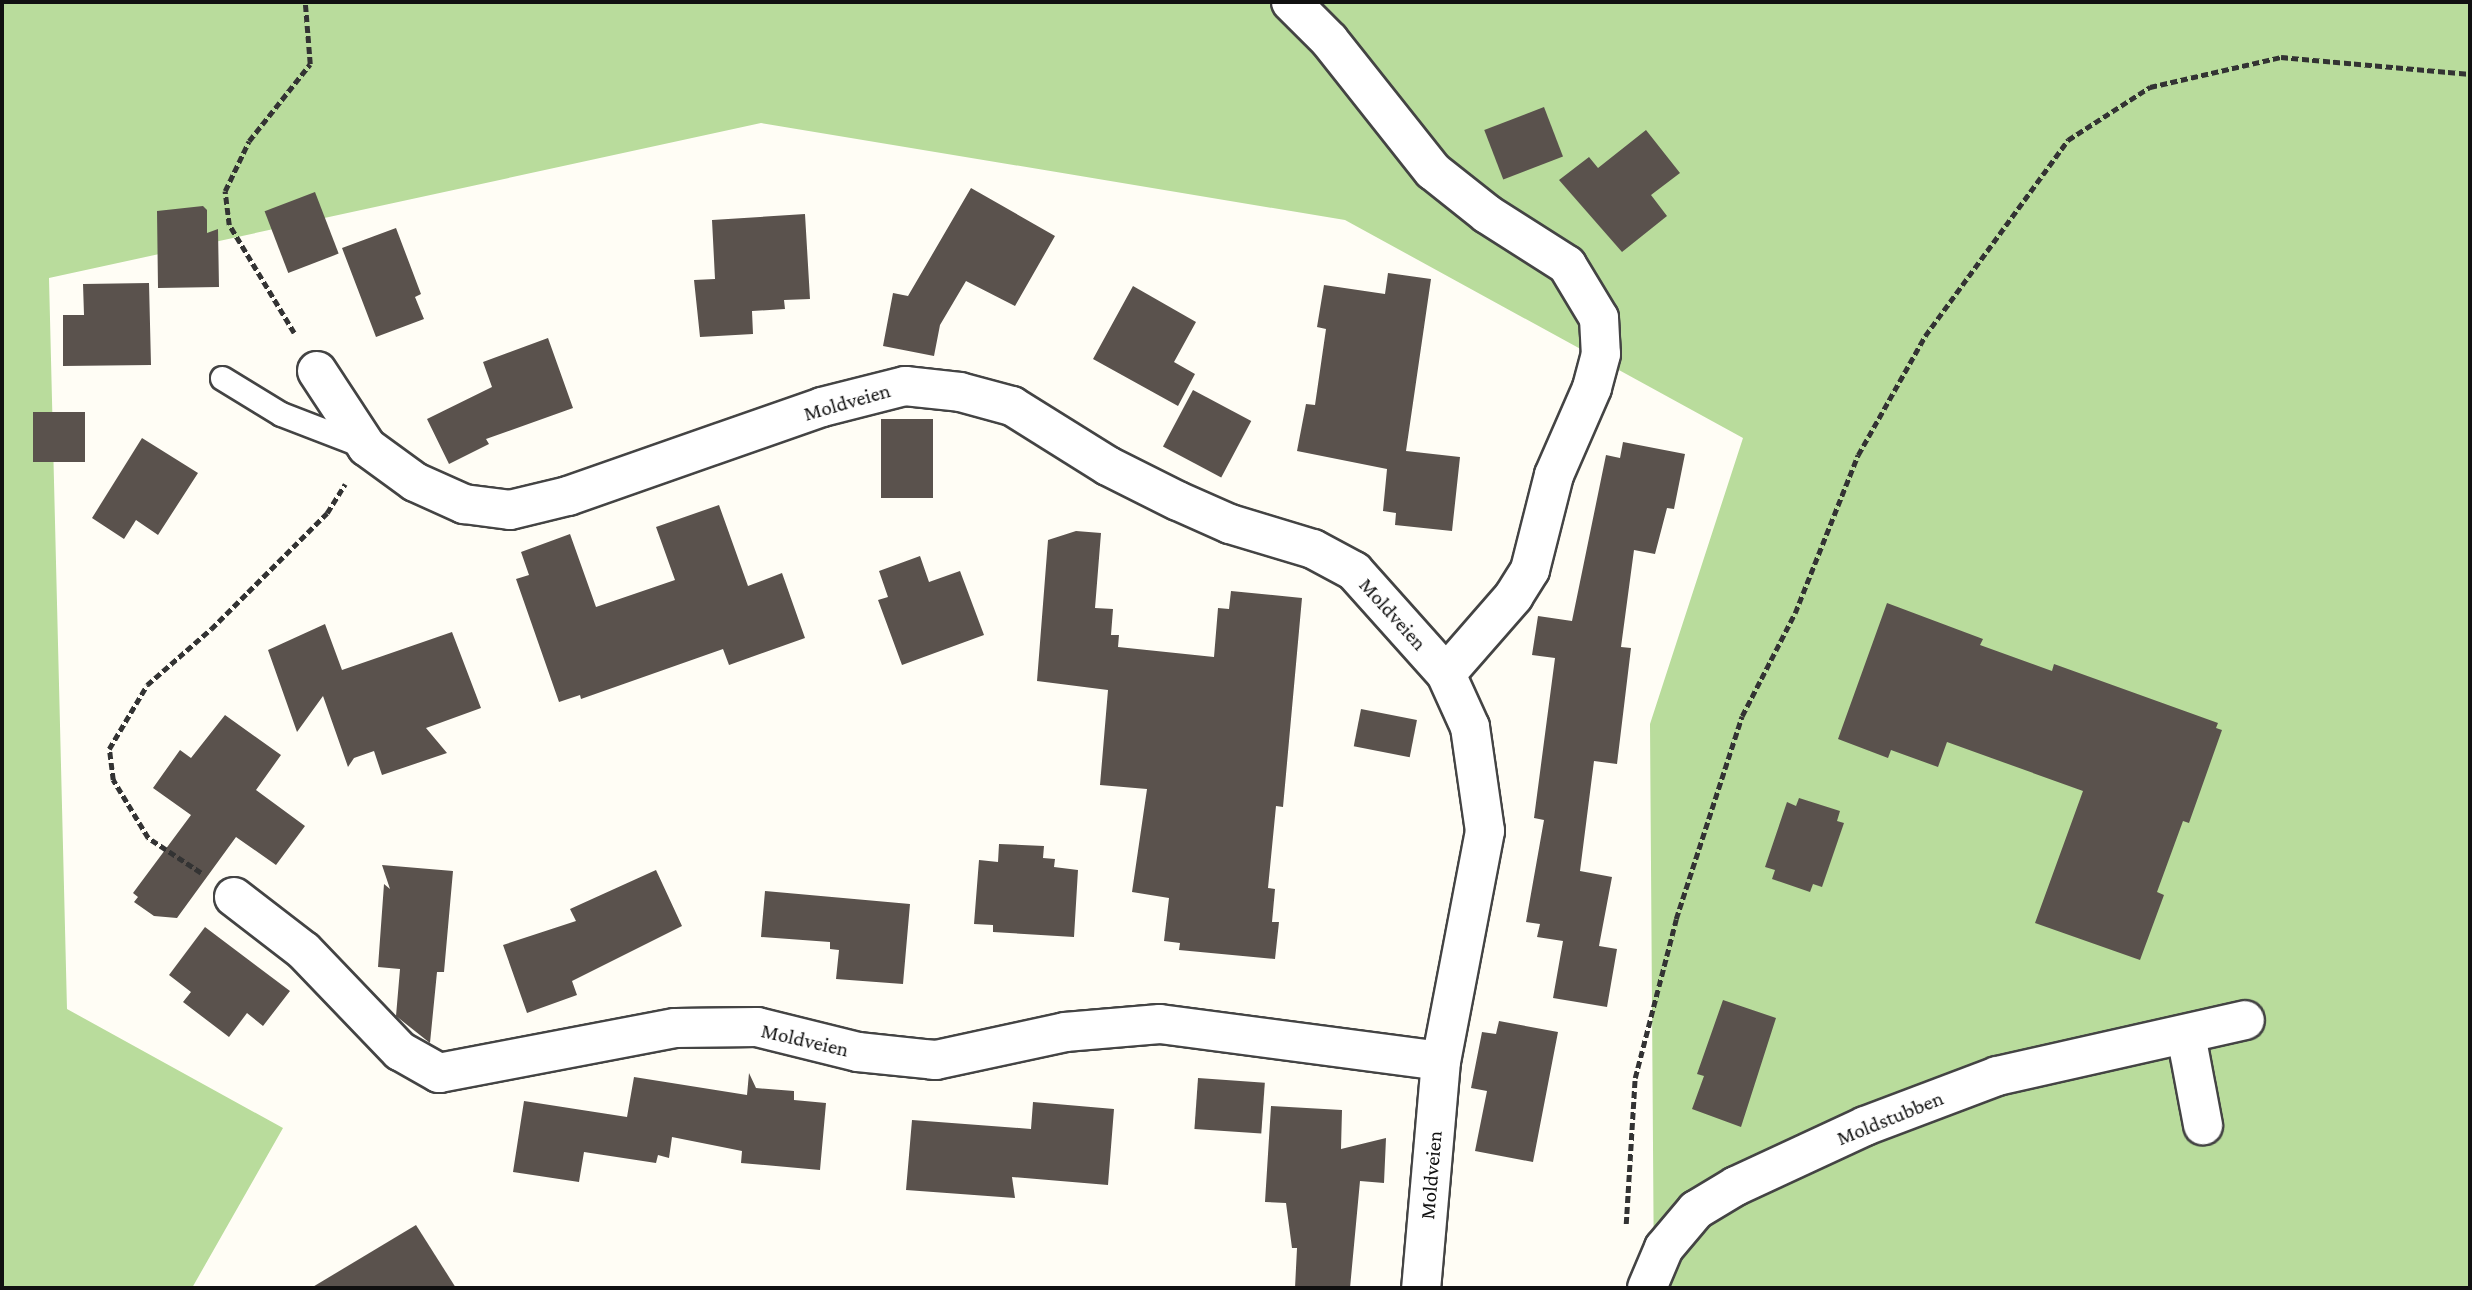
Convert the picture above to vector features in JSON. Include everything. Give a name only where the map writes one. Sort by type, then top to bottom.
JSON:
[{"type":"street","points":[[1291,2],[1329,40],[1433,171],[1487,214],[1567,265],[1599,318],[1601,354],[1592,388],[1554,475],[1530,570],[1514,596],[1446,674]]},
{"type":"street","name":"Moldveien","points":[[317,371],[367,447],[415,482],[464,505],[510,510],[568,496],[822,407],[905,386],[960,392],[1012,406],[1108,466],[1178,501],[1230,524],[1313,549],[1354,571],[1446,674],[1470,727],[1485,831],[1441,1061],[1420,1288]]},
{"type":"street","name":"Moldveien","points":[[234,897],[303,951],[400,1051],[439,1073],[675,1028],[757,1027],[858,1052],[936,1060],[1065,1032],[1160,1024],[1441,1061]]},
{"type":"street","name":"Moldstubben","points":[[1647,1288],[1664,1248],[1696,1210],[1736,1186],[1865,1126],[1997,1076],[2245,1020]]},
{"type":"street","points":[[2186,1035],[2203,1125]]},
{"type":"lane","points":[[222,378],[281,414],[367,447]]},
{"type":"path","points":[[304,2],[310,64],[250,141],[225,191],[229,225],[317,371]]},
{"type":"path","points":[[1626,1237],[1624,1198],[1635,1077],[1676,919],[1742,716],[1795,613],[1858,455],[1925,336],[2068,140],[2150,88],[2281,57],[2470,74]]},
{"type":"path","points":[[234,897],[148,838],[113,780],[109,749],[147,685],[327,513],[367,447]]},
{"type":"green space","points":[[2,2],[2470,2],[2470,1288],[1654,1288],[1650,724],[1743,438],[1345,220],[761,123],[49,278],[67,1009],[283,1128],[192,1288],[2,1288]]},
{"type":"building","points":[[1544,107],[1563,156],[1503,179],[1484,130]]},
{"type":"building","points":[[1646,130],[1680,173],[1651,195],[1667,216],[1622,252],[1559,180],[1589,157],[1598,168]]},
{"type":"building","points":[[971,188],[1055,236],[1015,306],[966,281],[940,325],[934,356],[883,346],[893,293],[908,296]]},
{"type":"building","points":[[315,192],[339,254],[288,273],[265,211]]},
{"type":"building","points":[[203,206],[207,210],[207,233],[218,229],[219,287],[158,288],[157,211]]},
{"type":"building","points":[[805,214],[810,299],[784,300],[785,309],[752,311],[753,334],[700,337],[694,280],[715,279],[712,220]]},
{"type":"building","points":[[396,228],[421,294],[415,297],[424,319],[376,337],[342,248]]},
{"type":"building","points":[[1388,273],[1431,279],[1406,451],[1460,457],[1452,531],[1395,525],[1396,513],[1383,511],[1387,469],[1297,451],[1306,404],[1315,405],[1326,329],[1317,327],[1324,285],[1385,294]]},
{"type":"building","points":[[149,283],[151,365],[63,366],[63,315],[84,315],[83,284]]},
{"type":"building","points":[[1133,286],[1196,322],[1174,362],[1195,374],[1178,406],[1093,359]]},
{"type":"building","points":[[548,338],[573,408],[486,439],[489,444],[449,464],[427,419],[492,387],[483,362]]},
{"type":"building","points":[[1193,390],[1251,421],[1221,477],[1163,447]]},
{"type":"building","points":[[33,412],[85,412],[85,462],[33,462]]},
{"type":"building","points":[[881,419],[933,419],[933,498],[881,498]]},
{"type":"building","points":[[142,438],[198,473],[158,535],[136,520],[124,539],[92,518]]},
{"type":"building","points":[[1623,442],[1685,454],[1674,509],[1667,508],[1655,554],[1634,550],[1621,647],[1631,648],[1617,764],[1594,761],[1580,871],[1612,877],[1599,946],[1617,949],[1607,1007],[1553,998],[1563,941],[1537,937],[1540,924],[1526,922],[1544,820],[1534,818],[1555,658],[1532,655],[1538,616],[1572,621],[1606,455],[1620,458]]},
{"type":"building","points":[[719,505],[748,586],[782,573],[805,638],[729,665],[723,649],[581,699],[580,695],[559,702],[516,579],[529,575],[521,552],[570,534],[596,607],[675,580],[656,527]]},
{"type":"building","points":[[1076,531],[1101,533],[1095,608],[1113,609],[1111,635],[1119,635],[1118,647],[1214,657],[1218,608],[1229,609],[1231,591],[1302,598],[1283,807],[1276,806],[1268,888],[1275,889],[1272,922],[1279,922],[1275,959],[1179,950],[1180,943],[1164,941],[1169,898],[1132,892],[1147,789],[1100,785],[1108,690],[1037,681],[1048,540]]},
{"type":"building","points":[[920,556],[929,582],[960,571],[984,635],[902,665],[878,600],[888,597],[879,571]]},
{"type":"building","points":[[1887,603],[1983,639],[1980,645],[2052,671],[2054,664],[2218,723],[2216,728],[2222,730],[2189,823],[2183,821],[2157,892],[2164,895],[2140,960],[2035,923],[2083,791],[1947,742],[1938,767],[1891,750],[1888,758],[1838,739]]},
{"type":"building","points":[[325,624],[342,670],[452,632],[481,708],[426,728],[447,753],[382,775],[374,751],[354,758],[348,767],[323,696],[297,732],[268,650]]},
{"type":"building","points":[[1361,709],[1417,720],[1410,757],[1354,746]]},
{"type":"building","points":[[225,715],[281,755],[256,790],[305,826],[276,865],[236,837],[177,918],[154,916],[134,902],[138,897],[133,893],[191,815],[153,788],[180,750],[191,758]]},
{"type":"building","points":[[1799,798],[1840,811],[1837,821],[1844,823],[1822,887],[1813,884],[1810,892],[1772,879],[1775,870],[1765,867],[1787,802],[1796,806]]},
{"type":"building","points":[[999,844],[1044,846],[1043,858],[1055,859],[1054,867],[1078,870],[1074,937],[993,932],[993,925],[974,924],[979,860],[998,862]]},
{"type":"building","points":[[382,865],[453,871],[444,972],[437,972],[430,1043],[396,1016],[400,969],[378,967],[384,884],[390,889]]},
{"type":"building","points":[[656,870],[682,926],[572,981],[577,995],[527,1013],[503,945],[576,921],[570,909]]},
{"type":"building","points":[[765,891],[910,904],[903,984],[836,979],[839,950],[830,949],[830,942],[761,937]]},
{"type":"building","points":[[205,927],[290,991],[263,1026],[247,1013],[229,1037],[183,1002],[191,992],[169,975]]},
{"type":"building","points":[[1723,1000],[1776,1018],[1741,1127],[1692,1109],[1704,1076],[1697,1074]]},
{"type":"building","points":[[1499,1021],[1558,1032],[1533,1162],[1475,1151],[1487,1091],[1471,1088],[1482,1032],[1496,1034]]},
{"type":"building","points":[[749,1073],[756,1088],[794,1091],[794,1100],[826,1103],[820,1170],[741,1163],[742,1151],[672,1137],[669,1158],[658,1155],[656,1163],[584,1152],[579,1182],[513,1172],[524,1101],[627,1117],[634,1077],[747,1095]]},
{"type":"building","points":[[1198,1078],[1265,1083],[1261,1134],[1194,1129]]},
{"type":"building","points":[[1033,1102],[1114,1109],[1108,1185],[1012,1177],[1015,1198],[906,1190],[912,1120],[1031,1129]]},
{"type":"building","points":[[1271,1106],[1342,1110],[1341,1149],[1386,1138],[1384,1183],[1360,1181],[1350,1288],[1295,1288],[1297,1248],[1292,1248],[1286,1203],[1265,1202]]},
{"type":"building","points":[[416,1225],[456,1288],[311,1288]]}]
